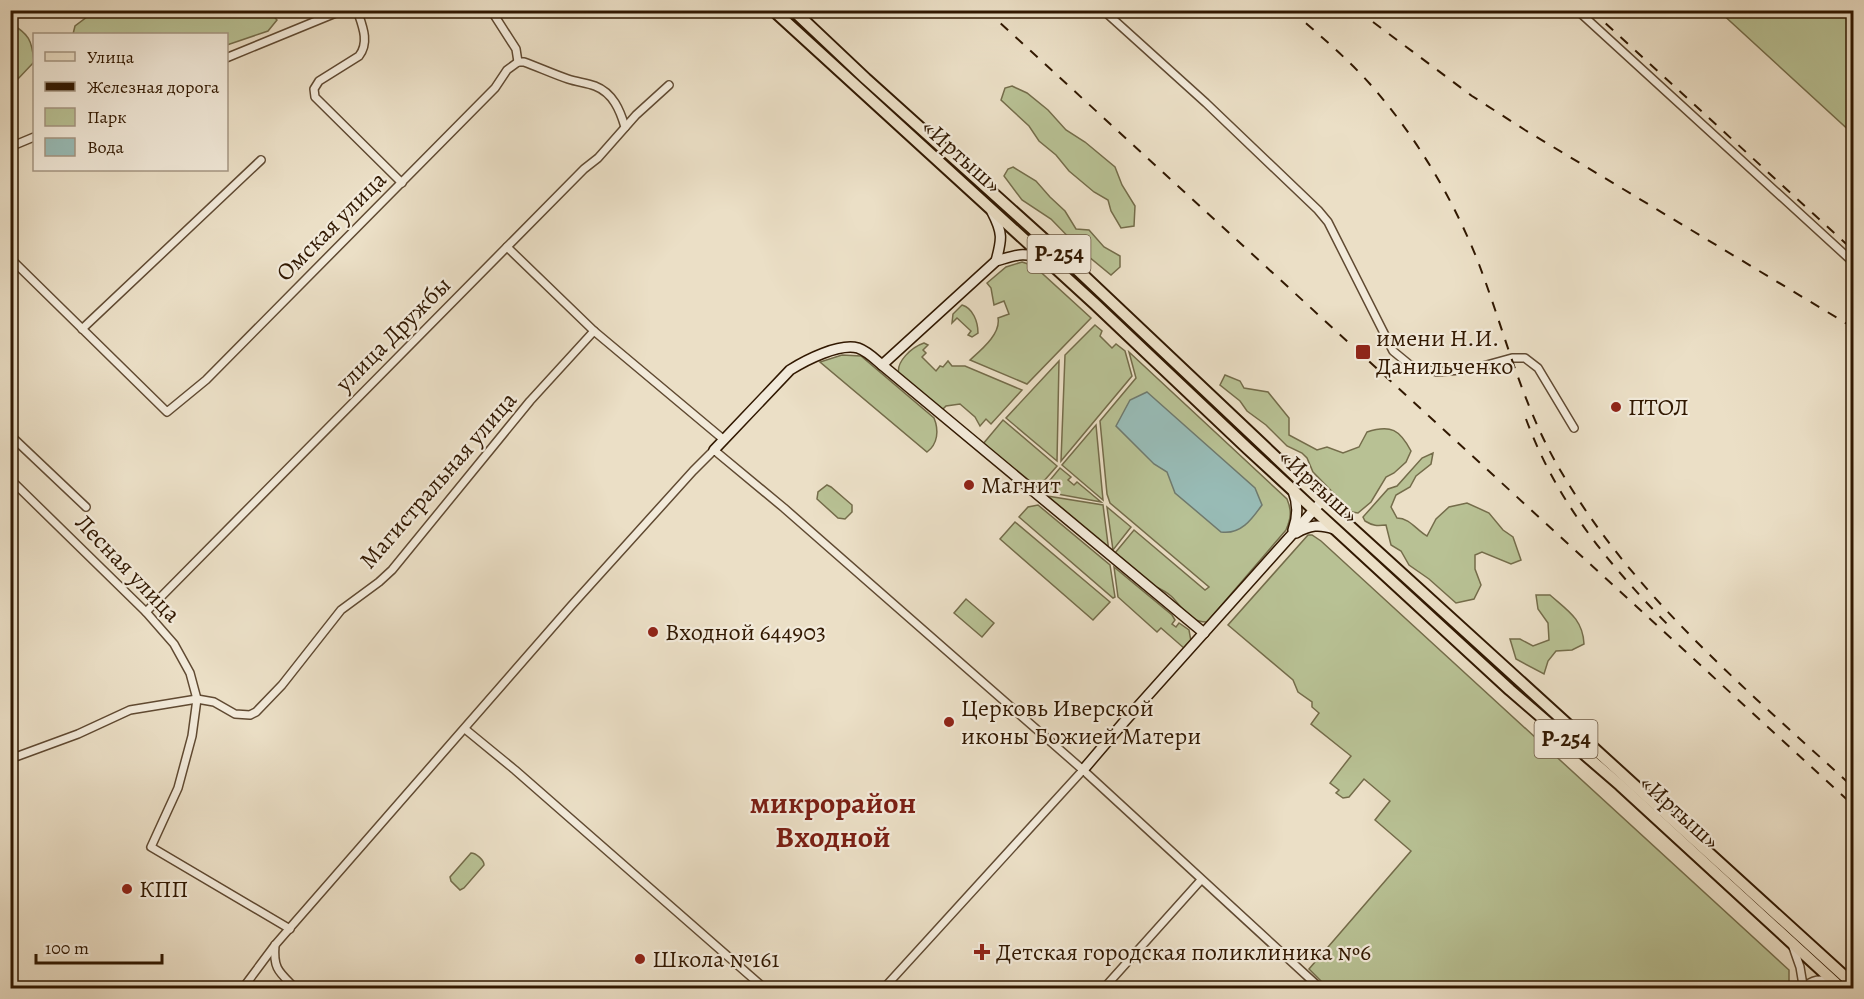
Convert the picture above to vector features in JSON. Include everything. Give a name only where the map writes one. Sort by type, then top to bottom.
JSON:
[{"type":"main road","name":"«Иртыш»","points":[[772,10],[1292,489],[1318,506],[1337,531],[1510,690],[1620,786],[1791,942],[1854,986]]},
{"type":"main road","name":"«Иртыш»","points":[[793,10],[1066,259],[1318,506],[1815,958],[1840,988]]},
{"type":"street","points":[[228,57],[343,10]]},
{"type":"street","points":[[357,10],[364,37],[363,51],[359,56],[319,81],[314,89],[315,97],[402,183]]},
{"type":"street","points":[[491,10],[516,49],[518,62],[596,86],[616,103],[625,127]]},
{"type":"street","points":[[1103,10],[1206,103],[1318,210],[1328,222],[1393,351],[1410,365],[1437,372],[1472,369],[1512,358],[1525,358],[1538,368],[1574,428]]},
{"type":"street","points":[[1577,10],[1854,263]]},
{"type":"street","name":"Омская улица","points":[[82,329],[167,412],[206,380],[495,88],[507,70],[518,62]]},
{"type":"street","name":"улица Дружбы","points":[[146,612],[669,85]]},
{"type":"street","points":[[10,147],[33,137]]},
{"type":"street","points":[[10,258],[82,329],[261,160]]},
{"type":"street","points":[[991,211],[999,225],[1002,242],[996,261]]},
{"type":"street","points":[[507,247],[594,331],[723,439]]},
{"type":"street","points":[[882,365],[996,261],[1029,254],[1046,260]]},
{"type":"street","name":"Магистральная улица","points":[[197,699],[214,702],[235,714],[250,715],[256,711],[282,685],[341,610],[392,570],[523,410],[594,331]]},
{"type":"street","points":[[243,988],[275,945],[571,606],[723,439],[790,370],[800,363],[849,347],[864,350],[1204,633]]},
{"type":"street","points":[[10,435],[86,507]]},
{"type":"street","points":[[714,450],[816,536],[1083,770],[1320,988]]},
{"type":"street","name":"Лесная улица","points":[[10,479],[146,612],[174,644],[190,673],[197,699]]},
{"type":"street","points":[[1289,537],[1295,524],[1297,511],[1292,489]]},
{"type":"street","points":[[884,988],[1083,770],[1318,506]]},
{"type":"street","points":[[1289,537],[1313,525],[1337,531]]},
{"type":"street","points":[[10,759],[78,734],[130,710],[197,699],[192,736],[178,788],[151,847],[290,928]]},
{"type":"street","points":[[465,729],[513,768],[764,988]]},
{"type":"street","points":[[1104,988],[1201,880]]},
{"type":"street","points":[[1791,942],[1804,987]]},
{"type":"street","points":[[275,945],[274,961],[280,974],[295,988]]},
{"type":"street","points":[[1804,987],[1807,967],[1815,958]]},
{"type":"street","points":[[1804,987],[1820,979],[1840,988]]},
{"type":"green space","points":[[95,11],[269,11],[277,20],[268,31],[228,45],[228,33],[73,33],[75,26]]},
{"type":"green space","points":[[1719,11],[1853,11],[1853,134]]},
{"type":"green space","points":[[10,23],[28,38],[33,55],[33,63],[16,81],[11,81]]},
{"type":"green space","points":[[1012,86],[1027,93],[1048,110],[1066,130],[1085,142],[1115,167],[1122,185],[1135,206],[1134,226],[1121,228],[1111,211],[1108,200],[1094,192],[1069,171],[1056,155],[1039,141],[1029,126],[1001,100],[1005,88]]},
{"type":"green space","points":[[1013,167],[1036,181],[1065,211],[1076,229],[1089,230],[1104,247],[1120,256],[1120,267],[1111,275],[1083,252],[1051,219],[1022,200],[1004,176],[1008,169]]},
{"type":"green space","points":[[1022,262],[1034,266],[1091,318],[1027,384],[970,360],[993,336],[998,318],[1009,314],[1004,301],[994,305],[991,288],[987,283],[1006,267]]},
{"type":"green space","points":[[962,305],[972,312],[976,320],[978,333],[972,337],[968,335],[971,331],[957,318],[952,323],[953,314]]},
{"type":"green space","points":[[1095,325],[1102,331],[1100,336],[1112,348],[1116,344],[1125,351],[1132,376],[1061,461],[1065,355]]},
{"type":"green space","points":[[924,343],[928,345],[923,350],[926,353],[922,357],[936,371],[948,361],[952,366],[965,366],[1022,390],[991,424],[986,419],[980,426],[975,417],[960,404],[946,406],[941,411],[899,375],[898,370],[902,360],[914,348]]},
{"type":"green space","points":[[1129,352],[1289,503],[1290,515],[1286,530],[1207,622],[1190,617],[1171,596],[1146,581],[1115,553],[1134,530],[1205,590],[1209,587],[1110,503],[1107,494],[1100,421],[1136,378]]},
{"type":"green space","points":[[842,355],[861,356],[934,418],[937,427],[931,449],[927,452],[820,362]]},
{"type":"green space","points":[[1059,361],[1057,461],[1006,418]]},
{"type":"green space","points":[[1225,375],[1240,381],[1244,388],[1268,392],[1289,418],[1289,435],[1317,450],[1327,447],[1343,453],[1359,447],[1367,432],[1389,429],[1403,438],[1411,451],[1406,462],[1386,477],[1371,502],[1358,513],[1352,512],[1313,472],[1307,458],[1302,453],[1287,446],[1220,385]]},
{"type":"green space","points":[[1003,420],[1057,466],[1036,490],[983,444]]},
{"type":"green space","points":[[1096,425],[1103,500],[1062,465]]},
{"type":"green space","points":[[1433,453],[1431,464],[1416,476],[1410,487],[1396,495],[1391,507],[1397,518],[1409,522],[1427,536],[1436,519],[1449,507],[1467,503],[1489,513],[1503,530],[1513,537],[1521,560],[1511,564],[1482,552],[1475,555],[1475,569],[1481,585],[1474,599],[1456,603],[1409,565],[1401,551],[1391,545],[1386,525],[1373,525],[1365,521],[1363,517],[1388,489],[1397,486],[1422,458]]},
{"type":"green space","points":[[1060,468],[1071,477],[1068,480],[1074,485],[1077,482],[1101,502],[1041,491]]},
{"type":"green space","points":[[827,485],[852,505],[852,512],[845,519],[838,518],[817,499],[818,492]]},
{"type":"green space","points":[[1041,495],[1103,505],[1109,552]]},
{"type":"green space","points":[[1038,505],[1110,565],[1115,597],[1113,598],[1019,517],[1028,507]]},
{"type":"green space","points":[[1107,507],[1131,527],[1113,550]]},
{"type":"green space","points":[[1015,522],[1110,602],[1093,620],[1000,539]]},
{"type":"green space","points":[[1308,535],[1321,541],[1789,970],[1789,988],[1328,988],[1309,969],[1411,851],[1375,820],[1390,801],[1364,779],[1349,797],[1343,798],[1336,793],[1339,790],[1330,783],[1351,756],[1311,724],[1319,713],[1312,707],[1312,702],[1298,692],[1293,680],[1228,625]]},
{"type":"green space","points":[[1114,567],[1172,615],[1175,620],[1172,624],[1176,627],[1179,623],[1189,630],[1191,641],[1185,649],[1161,628],[1157,632],[1118,597]]},
{"type":"green space","points":[[1536,595],[1550,595],[1568,611],[1581,628],[1584,644],[1572,650],[1556,651],[1548,661],[1544,674],[1516,659],[1510,639],[1520,639],[1533,646],[1549,640],[1548,623],[1538,609]]},
{"type":"green space","points":[[966,599],[994,623],[982,637],[954,613]]},
{"type":"green space","points":[[471,853],[479,857],[484,865],[460,890],[450,877]]},
{"type":"water","points":[[1147,392],[1255,488],[1262,505],[1245,525],[1234,531],[1221,532],[1175,493],[1167,472],[1154,464],[1116,426],[1130,400]]},
{"type":"railway","points":[[986,10],[1854,806]]},
{"type":"railway","points":[[1291,10],[1342,55],[1370,84],[1417,145],[1444,189],[1477,259],[1534,418],[1559,468],[1588,514],[1621,558],[1694,639],[1854,788]]},
{"type":"railway","points":[[1357,10],[1472,96],[1525,130],[1854,328]]},
{"type":"railway","points":[[1591,10],[1854,251]]},
{"type":"railway","points":[[1526,419],[1553,478],[1587,532],[1627,581],[1672,629]]},
{"type":"place","name":"имени Н.И. Данильченко","points":[[1363,352]]},
{"type":"place","name":"ПТОЛ","points":[[1616,407]]},
{"type":"place","name":"Магнит","points":[[969,485]]},
{"type":"place","name":"Входной 644903","points":[[653,632]]},
{"type":"place","name":"Церковь Иверской иконы Божией Матери","points":[[949,722]]},
{"type":"place","name":"КПП","points":[[127,889]]},
{"type":"place","name":"Детская городская поликлиника №6","points":[[982,952]]},
{"type":"place","name":"Школа №161","points":[[640,959]]},
{"type":"district","name":"микрорайон Входной","points":[[833,820]]}]
